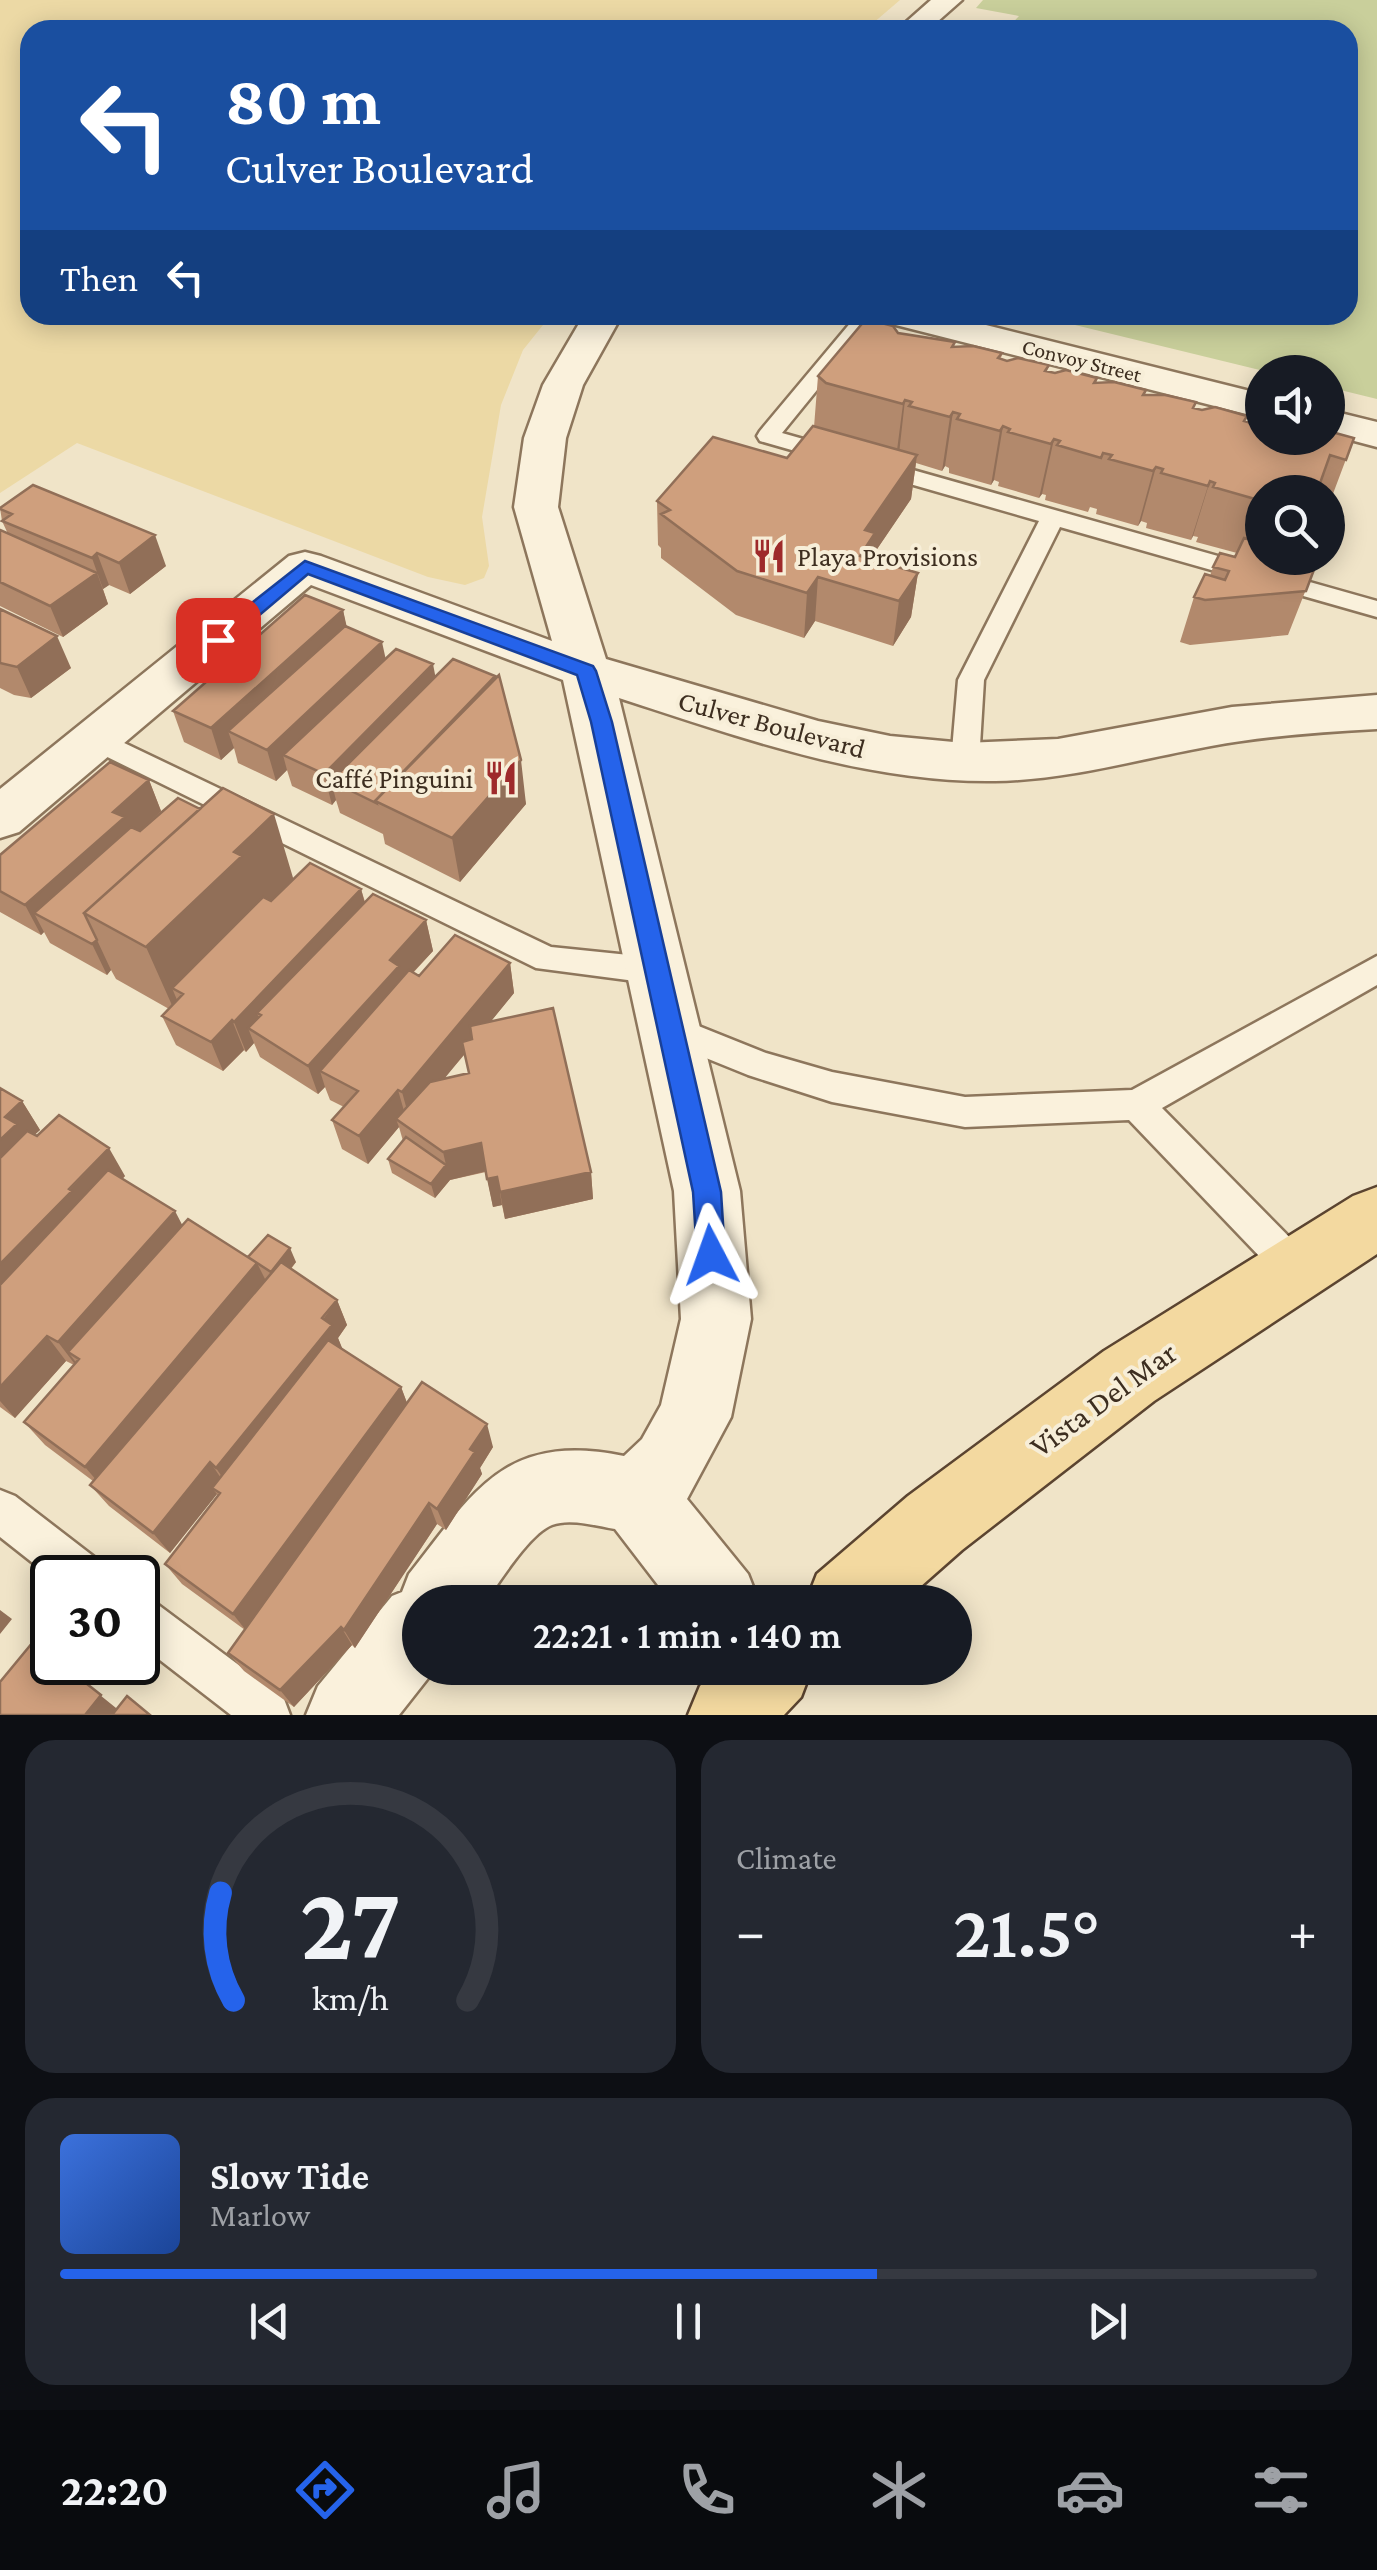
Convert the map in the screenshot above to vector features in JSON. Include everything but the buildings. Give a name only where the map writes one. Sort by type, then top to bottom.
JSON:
[{"type":"main road","name":"Vista Del Mar","points":[[864,1585],[935,1523],[1129,1376],[1377,1217]]},
{"type":"main road","points":[[729,1715],[756,1685]]},
{"type":"street","points":[[923,20],[948,0]]},
{"type":"street","points":[[597,325],[562,385],[545,438],[536,507],[602,722],[665,1000],[707,1192],[716,1318],[695,1416],[668,1465],[638,1496]]},
{"type":"street","name":"Convoy Street","points":[[941,325],[1245,402]]},
{"type":"street","points":[[1345,426],[1377,434]]},
{"type":"street","name":"Culver Boulevard","points":[[97,740],[305,566],[586,671],[738,719],[851,749],[965,762],[1042,760],[1215,727],[1293,716],[1377,712]]},
{"type":"street","points":[[0,818],[97,740]]},
{"type":"street","points":[[451,1585],[508,1513],[537,1492],[585,1485],[638,1496],[707,1585]]},
{"type":"street","points":[[348,1715],[402,1647]]},
{"type":"lane","points":[[860,325],[768,436],[1377,610]]},
{"type":"lane","points":[[965,762],[971,680],[1053,516]]},
{"type":"lane","points":[[97,740],[546,959],[665,1000],[760,1065],[832,1087],[965,1112],[1138,1105],[1377,969]]},
{"type":"lane","points":[[1138,1105],[1296,1269]]},
{"type":"lane","points":[[0,1511],[57,1555]]},
{"type":"lane","points":[[160,1633],[268,1715]]},
{"type":"green space","points":[[983,0],[1377,0],[1377,399],[1345,391],[1345,355],[1245,355],[1245,366],[1075,325],[1358,325],[1358,20],[1015,20],[1019,16],[976,8]]},
{"type":"sand","points":[[0,0],[900,0],[877,20],[20,20],[20,325],[543,325],[523,350],[501,405],[482,517],[489,566],[484,578],[465,585],[428,577],[77,443],[0,493]]},
{"type":"place","name":"Playa Provisions","points":[[769,556]]},
{"type":"place","name":"Caffé Pinguini","points":[[501,778]]},
{"type":"route","points":[[218,640],[305,566],[586,671],[602,722],[707,1192],[711,1255]]}]
